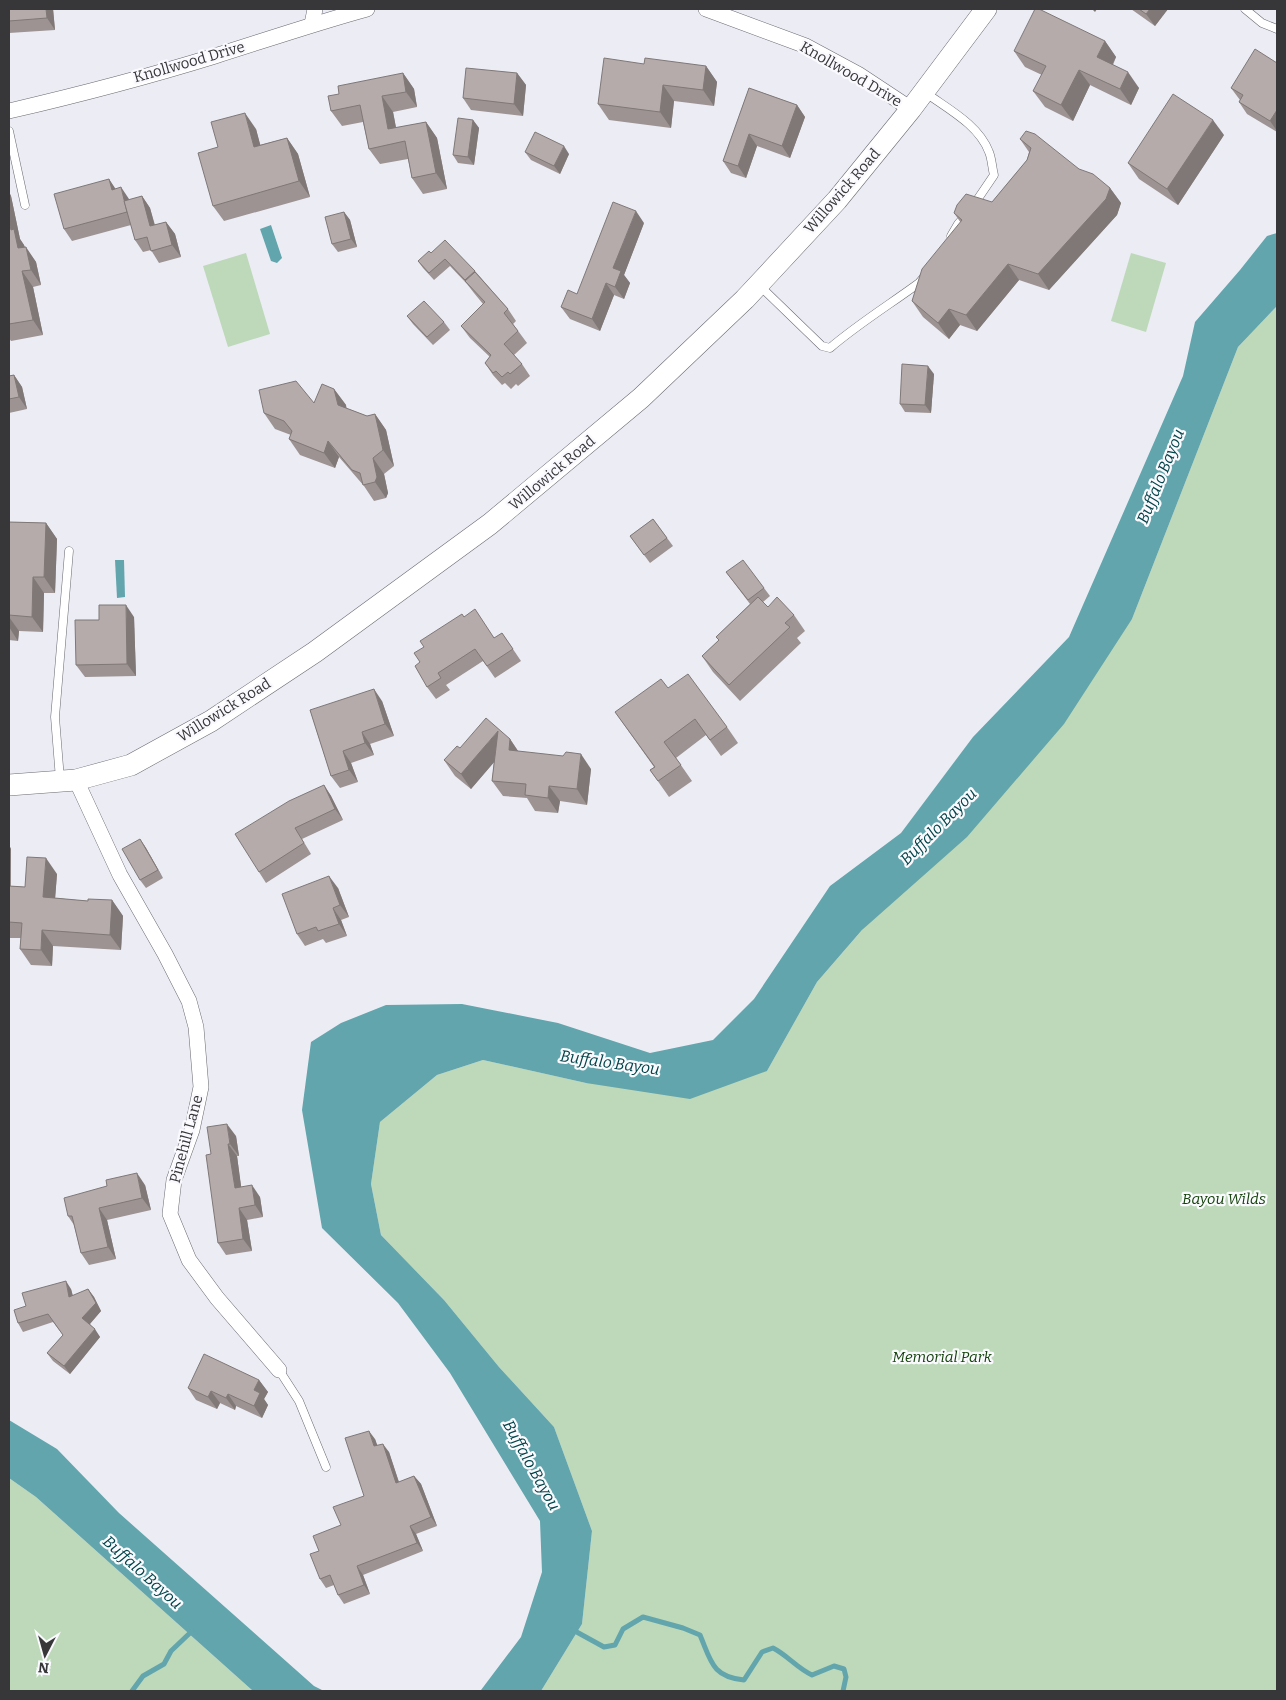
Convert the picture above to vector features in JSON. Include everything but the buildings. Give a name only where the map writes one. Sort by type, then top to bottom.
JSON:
[{"type":"street","points":[[312,24],[315,9]]},
{"type":"street","name":"Knollwood Drive","points":[[9,110],[62,99],[193,62],[312,24],[367,9]]},
{"type":"street","name":"Knollwood Drive","points":[[706,9],[806,46],[858,74],[911,109]]},
{"type":"street","name":"Willowick Road","points":[[9,785],[68,780],[131,765],[211,721],[315,652],[490,524],[641,398],[758,285],[837,200],[911,109],[986,9]]},
{"type":"street","name":"Pinehill Lane","points":[[68,780],[165,954],[188,1002],[196,1027],[200,1087],[192,1130],[174,1180],[170,1214],[189,1260],[217,1298],[279,1370]]},
{"type":"lane","points":[[1245,9],[1262,23],[1277,29]]},
{"type":"lane","points":[[924,92],[960,117],[977,133],[989,152],[994,176],[979,199],[958,224],[949,242]]},
{"type":"lane","points":[[9,131],[25,206]]},
{"type":"lane","points":[[758,285],[822,346],[830,348],[862,322],[877,314],[919,283],[929,271]]},
{"type":"lane","points":[[68,780],[55,717],[69,551]]},
{"type":"lane","points":[[279,1370],[299,1401],[326,1467]]},
{"type":"green space","points":[[246,253],[270,334],[228,347],[203,266]]},
{"type":"green space","points":[[1131,253],[1166,263],[1146,332],[1111,321]]},
{"type":"green space","name":"Memorial Park","points":[[1277,306],[1277,1691],[541,1691],[582,1624],[592,1531],[554,1427],[499,1367],[444,1300],[381,1235],[371,1184],[380,1122],[437,1075],[483,1060],[586,1083],[767,1071],[817,982],[1132,619],[1238,347]]},
{"type":"green space","points":[[9,1478],[36,1497],[253,1691],[9,1691]]},
{"type":"water","points":[[271,225],[282,258],[277,263],[271,261],[260,229]]},
{"type":"water","name":"Buffalo Bayou","points":[[1277,233],[1277,306],[1238,347],[1132,619],[1064,724],[967,837],[862,930],[817,982],[767,1071],[690,1099],[586,1083],[483,1060],[437,1075],[380,1122],[371,1184],[381,1235],[444,1300],[499,1367],[554,1427],[592,1531],[582,1624],[541,1691],[478,1691],[481,1690],[521,1637],[542,1572],[540,1521],[450,1373],[398,1303],[322,1228],[302,1110],[311,1042],[341,1023],[386,1005],[462,1004],[558,1023],[650,1053],[713,1040],[754,999],[830,886],[901,833],[973,737],[1069,637],[1183,376],[1195,322],[1267,236]]},
{"type":"water","points":[[115,560],[124,560],[125,597],[117,598]]},
{"type":"water","name":"Buffalo Bayou","points":[[9,1420],[57,1449],[119,1513],[314,1686],[324,1691],[253,1691],[36,1497],[9,1478]]},
{"type":"waterway","points":[[573,1630],[604,1647],[615,1645],[623,1629],[643,1617],[683,1628],[700,1635],[714,1666],[725,1675],[733,1678],[744,1680],[762,1652],[773,1648],[812,1675],[834,1666],[844,1669],[846,1677],[843,1691]]},
{"type":"waterway","points":[[132,1691],[143,1676],[164,1664],[171,1651],[192,1631]]},
{"type":"park label","name":"Bayou Wilds","points":[[1224,1199]]}]
